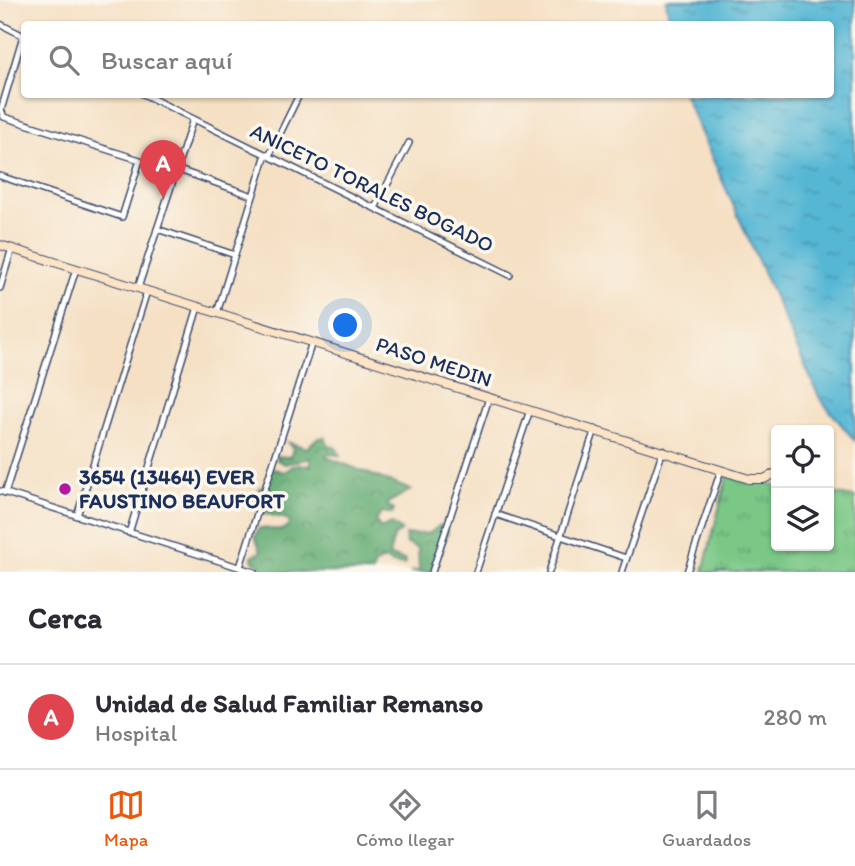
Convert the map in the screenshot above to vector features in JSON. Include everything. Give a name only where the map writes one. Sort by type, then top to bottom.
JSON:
[{"type":"street","points":[[0,24],[21,34]]},
{"type":"street","points":[[0,176],[122,216],[140,160],[4,117],[1,110],[21,46]]},
{"type":"street","name":"ANICETO TORALES BOGADO","points":[[152,98],[510,275]]},
{"type":"street","points":[[217,313],[267,155],[297,98]]},
{"type":"street","points":[[77,516],[157,229],[192,119]]},
{"type":"street","points":[[375,208],[409,143]]},
{"type":"street","points":[[176,169],[253,196]]},
{"type":"street","points":[[157,229],[235,255]]},
{"type":"street","name":"PASO MEDIN","points":[[0,245],[749,479],[764,479],[771,476]]},
{"type":"street","points":[[0,288],[12,248]]},
{"type":"street","points":[[76,269],[3,492],[254,572]]},
{"type":"street","points":[[129,533],[198,307]]},
{"type":"street","points":[[240,567],[312,342]]},
{"type":"street","points":[[432,572],[489,398]]},
{"type":"street","points":[[476,572],[530,410]]},
{"type":"street","points":[[549,572],[595,429]]},
{"type":"street","points":[[622,572],[663,450]]},
{"type":"street","points":[[687,572],[721,470]]},
{"type":"street","points":[[495,514],[562,534],[626,558]]},
{"type":"green space","points":[[325,437],[328,445],[336,448],[340,455],[327,454],[326,457],[411,490],[389,502],[387,505],[394,509],[393,513],[381,513],[376,521],[380,528],[392,524],[402,531],[394,536],[389,556],[405,560],[405,565],[392,564],[385,559],[374,565],[373,572],[268,572],[252,560],[252,556],[261,552],[255,536],[259,528],[283,530],[289,525],[289,520],[260,512],[253,507],[253,498],[261,496],[259,488],[263,487],[272,468],[284,472],[295,465],[311,466],[310,458],[285,464],[277,460],[276,456],[290,457],[293,449],[287,442],[307,448],[316,439]]},
{"type":"green space","points":[[727,477],[771,484],[771,551],[834,551],[834,494],[855,497],[855,572],[703,572]]},
{"type":"green space","points":[[440,525],[444,526],[448,533],[439,552],[435,572],[410,572],[419,571],[418,549],[406,543],[405,535],[430,533]]},
{"type":"water","points":[[666,0],[855,0],[855,441],[820,399],[685,98],[834,98],[834,21],[670,21]]},
{"type":"place","name":"Unidad de Salud Familiar Remanso","points":[[163,198]]},
{"type":"place","name":"3654 (13464) EVER FAUSTINO BEAUFORT","points":[[65,489]]}]
